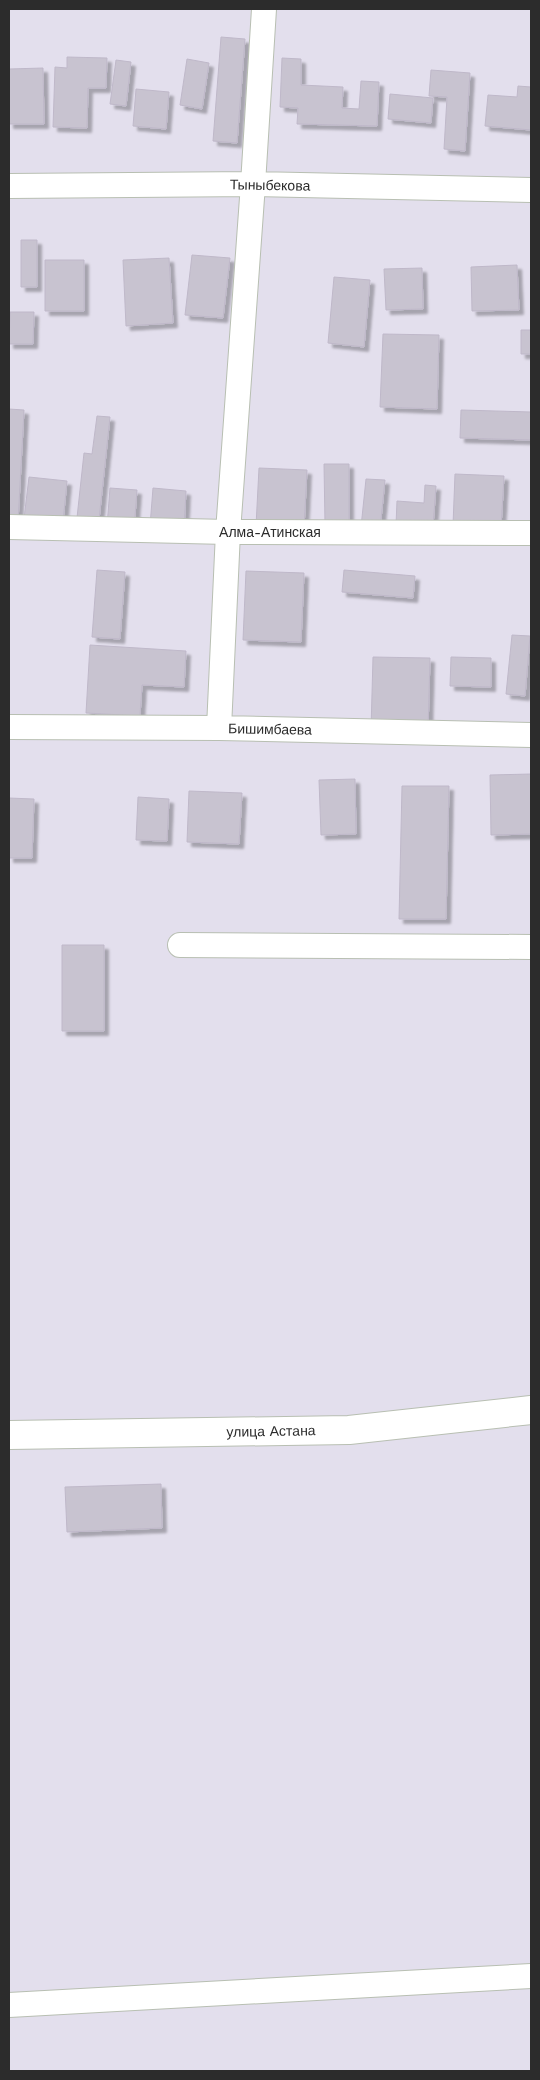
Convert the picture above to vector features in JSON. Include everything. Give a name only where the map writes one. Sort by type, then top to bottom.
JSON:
[{"type":"main road","name":"улица Астана","points":[[9,1435],[348,1430],[531,1410]]},
{"type":"street","points":[[219,728],[228,532],[264,9]]},
{"type":"street","name":"Тыныбекова","points":[[9,186],[253,184],[531,190]]},
{"type":"street","name":"Алма-Атинская","points":[[9,527],[228,532],[531,533]]},
{"type":"street","name":"Бишимбаева","points":[[9,728],[219,728],[531,735]]},
{"type":"street","points":[[180,945],[531,947]]},
{"type":"street","points":[[9,2005],[531,1976]]},
{"type":"building","points":[[221,37],[245,39],[237,143],[213,141]]},
{"type":"building","points":[[67,57],[107,58],[106,88],[88,88],[87,128],[53,127],[55,67],[67,68]]},
{"type":"building","points":[[282,58],[301,59],[301,85],[343,87],[342,108],[359,109],[361,81],[379,82],[377,126],[297,124],[298,108],[280,107]]},
{"type":"building","points":[[187,59],[209,63],[202,109],[180,105]]},
{"type":"building","points":[[116,60],[131,62],[126,106],[110,104]]},
{"type":"building","points":[[43,68],[44,124],[9,124],[9,69]]},
{"type":"building","points":[[431,70],[470,73],[465,151],[444,149],[447,97],[429,96]]},
{"type":"building","points":[[518,86],[531,87],[531,130],[485,126],[488,95],[517,97]]},
{"type":"building","points":[[136,89],[169,92],[166,129],[133,126]]},
{"type":"building","points":[[390,94],[433,98],[431,123],[388,119]]},
{"type":"building","points":[[21,240],[37,240],[37,287],[21,287]]},
{"type":"building","points":[[192,255],[230,258],[223,318],[185,315]]},
{"type":"building","points":[[169,258],[173,323],[126,326],[123,260]]},
{"type":"building","points":[[45,260],[84,260],[84,311],[45,311]]},
{"type":"building","points":[[517,265],[519,310],[472,311],[471,267]]},
{"type":"building","points":[[422,268],[423,309],[386,310],[384,269]]},
{"type":"building","points":[[334,277],[370,280],[364,347],[328,343]]},
{"type":"building","points":[[10,312],[34,312],[33,344],[9,344]]},
{"type":"building","points":[[521,330],[531,330],[531,354],[521,354]]},
{"type":"building","points":[[383,334],[439,335],[437,409],[380,407]]},
{"type":"building","points":[[9,409],[24,410],[18,522],[9,522]]},
{"type":"building","points":[[461,410],[531,412],[531,440],[460,438]]},
{"type":"building","points":[[97,416],[110,417],[98,529],[76,527],[84,453],[92,454]]},
{"type":"building","points":[[324,464],[349,464],[349,524],[325,524]]},
{"type":"building","points":[[259,468],[307,470],[304,528],[256,526]]},
{"type":"building","points":[[455,474],[504,476],[501,527],[453,525]]},
{"type":"building","points":[[29,477],[67,481],[62,531],[23,527]]},
{"type":"building","points":[[366,479],[385,480],[380,529],[361,527]]},
{"type":"building","points":[[425,485],[436,486],[433,526],[396,525],[397,501],[424,503]]},
{"type":"building","points":[[110,488],[137,490],[134,529],[107,526]]},
{"type":"building","points":[[153,488],[186,491],[184,529],[150,526]]},
{"type":"building","points":[[97,570],[125,572],[120,639],[92,637]]},
{"type":"building","points":[[344,570],[415,576],[413,598],[342,592]]},
{"type":"building","points":[[246,571],[304,573],[301,642],[243,640]]},
{"type":"building","points":[[512,635],[530,636],[525,696],[506,694]]},
{"type":"building","points":[[90,645],[186,651],[184,687],[142,685],[140,716],[86,713]]},
{"type":"building","points":[[373,657],[430,658],[428,731],[371,730]]},
{"type":"building","points":[[451,657],[491,658],[491,687],[450,686]]},
{"type":"building","points":[[531,774],[531,834],[491,835],[490,775]]},
{"type":"building","points":[[355,779],[356,834],[321,835],[319,780]]},
{"type":"building","points":[[402,786],[449,786],[446,919],[399,919]]},
{"type":"building","points":[[189,791],[242,793],[239,844],[187,842]]},
{"type":"building","points":[[138,797],[169,799],[167,841],[136,840]]},
{"type":"building","points":[[9,798],[34,799],[32,858],[9,858]]},
{"type":"building","points":[[62,945],[104,945],[104,1031],[62,1031]]},
{"type":"building","points":[[161,1484],[162,1528],[67,1532],[65,1487]]}]
